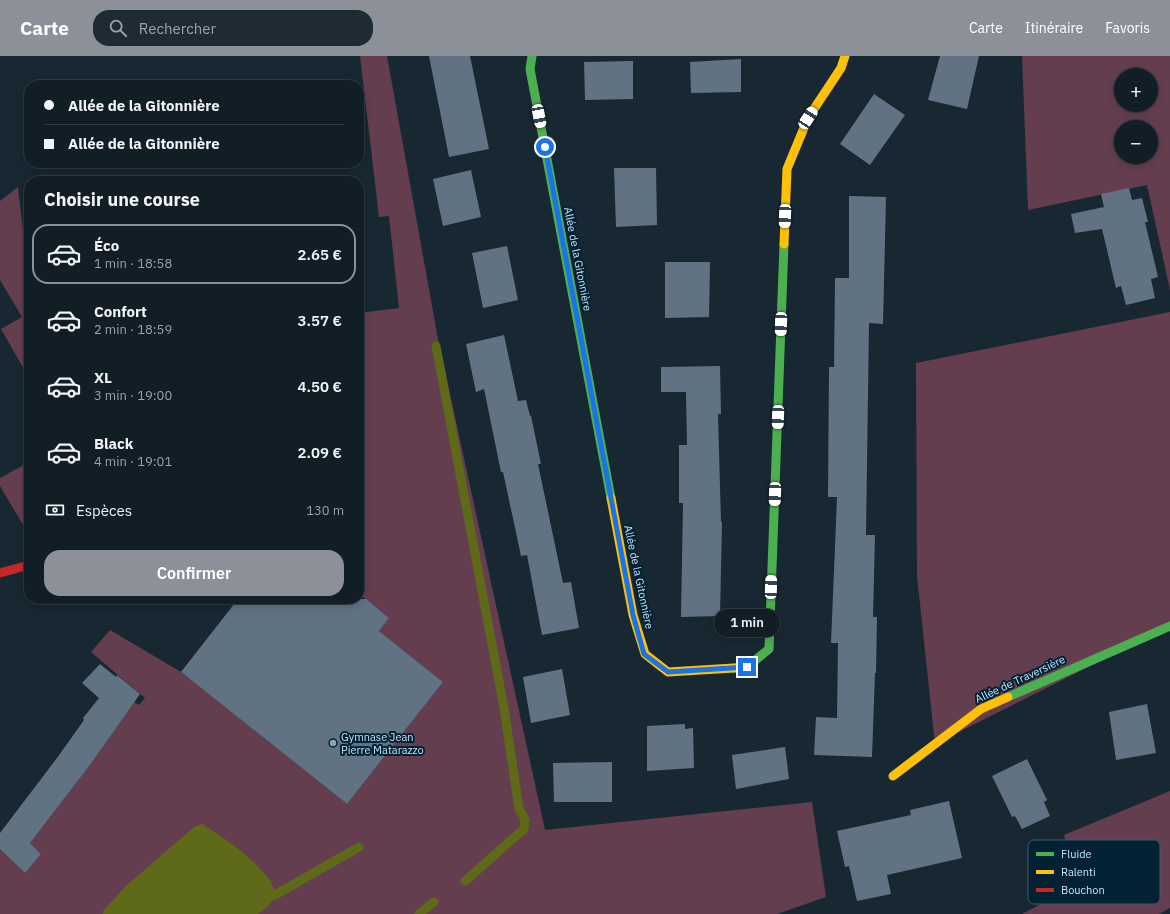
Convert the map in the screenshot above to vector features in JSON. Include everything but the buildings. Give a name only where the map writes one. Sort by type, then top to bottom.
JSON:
[{"type":"street","name":"Allée de la Gitonnière","points":[[532,56],[530,69],[633,615],[644,654],[668,672],[747,667],[769,649],[787,170],[808,118],[841,68],[845,56]]},
{"type":"street","points":[[0,572],[24,566]]},
{"type":"street","name":"Allée de Traversière","points":[[893,776],[981,709],[1170,626]]},
{"type":"shaded area","points":[[360,56],[387,56],[438,339],[545,830],[812,802],[826,897],[777,914],[0,914],[0,849],[25,873],[41,854],[30,843],[90,765],[134,702],[139,705],[145,698],[91,652],[110,630],[181,672],[347,804],[443,682],[379,631],[389,618],[364,598],[364,312],[399,308],[389,216],[379,217]]},
{"type":"shaded area","points":[[1022,56],[1170,56],[1170,290],[1147,185],[1028,210]]},
{"type":"shaded area","points":[[18,187],[24,239],[24,369],[1,329],[22,317],[0,280],[0,201]]},
{"type":"shaded area","points":[[1170,312],[1170,626],[935,744],[917,576],[916,363]]},
{"type":"shaded area","points":[[24,465],[24,527],[0,486],[0,478]]},
{"type":"shaded area","points":[[1170,791],[1170,908],[1159,914],[1022,914],[1041,904],[1160,904],[1160,840],[1065,840],[1064,835]]},
{"type":"shaded area","points":[[202,824],[247,856],[268,877],[273,887],[274,896],[272,902],[268,906],[258,914],[103,914],[103,911],[126,886],[194,827]]},
{"type":"waterway","points":[[436,346],[504,708],[519,809],[525,820],[524,829],[465,881]]},
{"type":"waterway","points":[[275,895],[359,847]]},
{"type":"waterway","points":[[419,914],[434,902]]},
{"type":"traffic: fast","points":[[532,56],[530,69],[611,498]]},
{"type":"traffic: fast","points":[[734,668],[747,667],[769,649],[784,244]]},
{"type":"traffic: fast","points":[[1008,697],[1170,626]]},
{"type":"traffic: slow","points":[[784,244],[787,169],[808,118],[841,68],[845,56]]},
{"type":"traffic: slow","points":[[611,498],[633,615],[645,654],[668,672],[734,668]]},
{"type":"traffic: slow","points":[[893,776],[981,709],[1008,697]]},
{"type":"traffic: jam","points":[[0,573],[24,566]]},
{"type":"place","name":"Gymnase Jean Pierre Matarazzo","points":[[333,743]]},
{"type":"route","points":[[545,147],[633,615],[644,654],[668,672],[747,667]]}]
